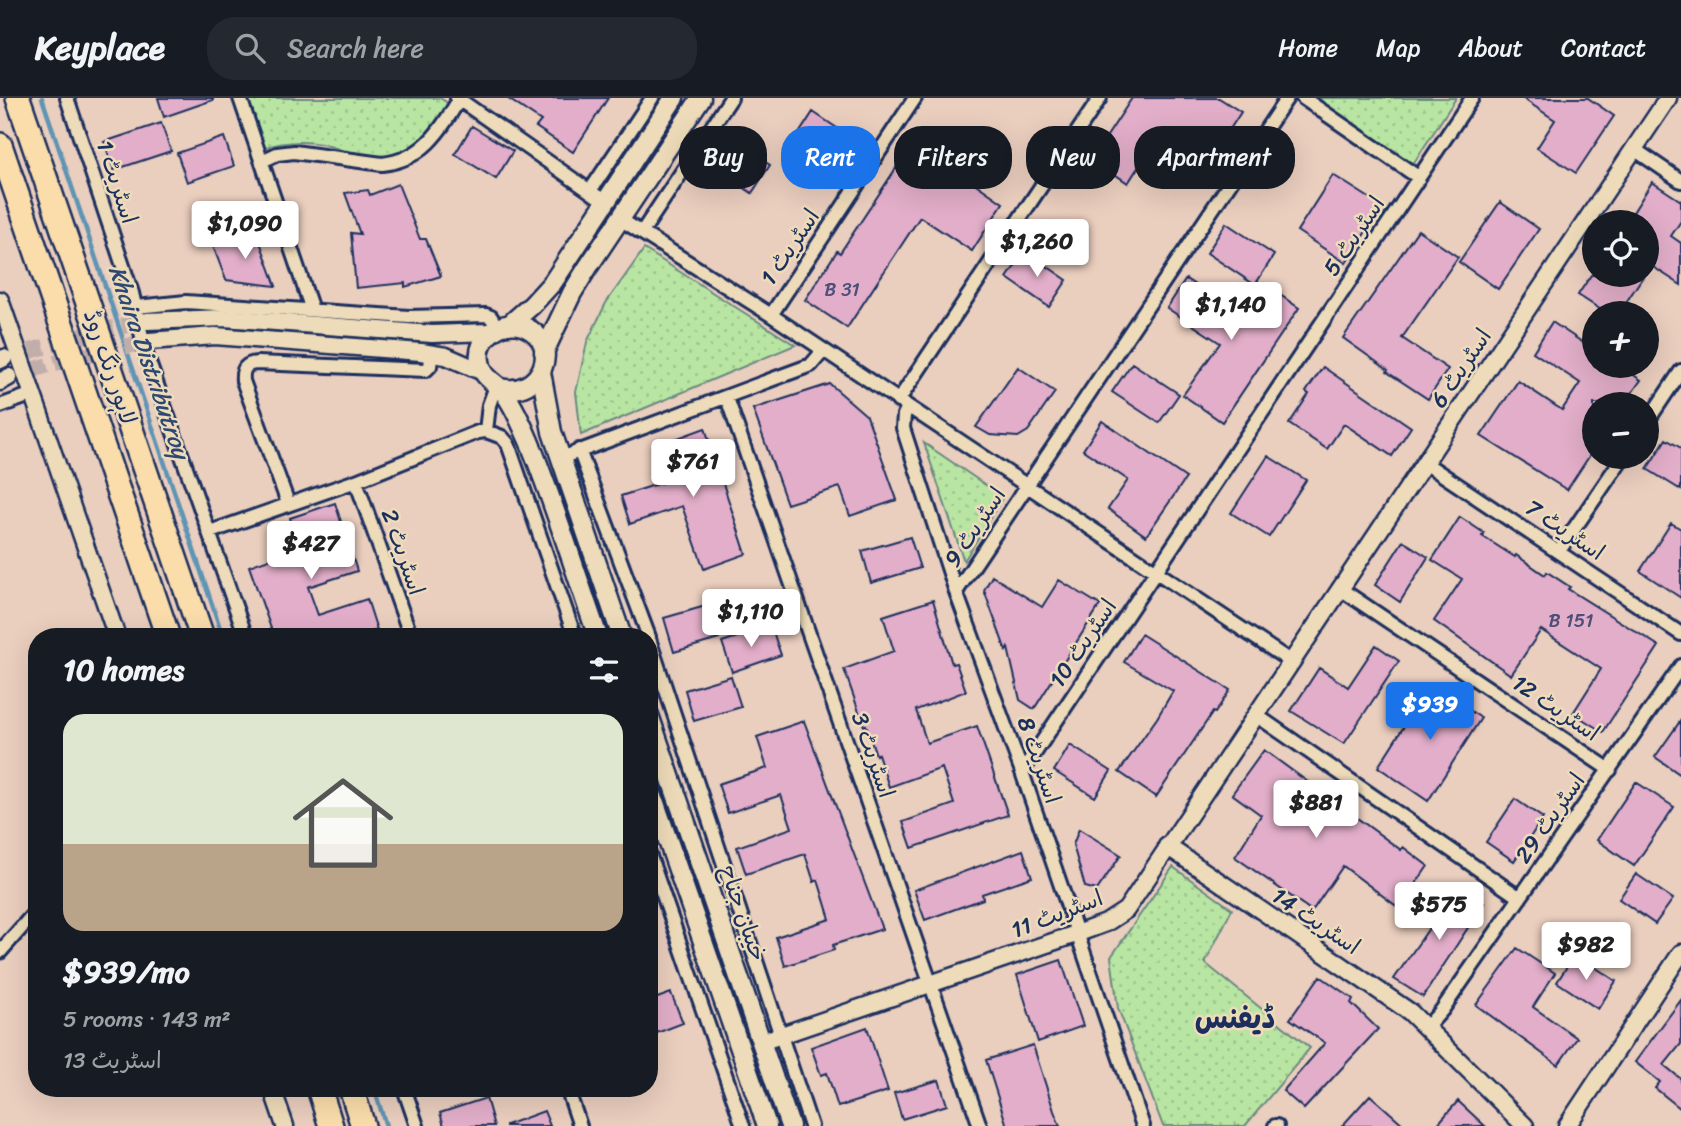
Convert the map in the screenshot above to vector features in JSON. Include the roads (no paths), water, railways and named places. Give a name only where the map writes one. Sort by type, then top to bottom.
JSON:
[{"type":"highway","name":"لاہور رنگ روڈ","points":[[18,98],[199,628]]},
{"type":"highway","name":"لاہور رنگ روڈ","points":[[0,145],[165,628]]},
{"type":"highway","points":[[322,1097],[331,1126]]},
{"type":"highway","points":[[354,1097],[363,1126]]},
{"type":"main road","points":[[595,628],[529,441],[498,387],[483,372],[479,355],[481,347],[499,328],[532,305],[553,282],[597,196],[674,98]]},
{"type":"main road","points":[[619,628],[549,421],[541,372],[544,352],[572,293],[701,98]]},
{"type":"main road","points":[[499,328],[517,325],[532,331],[538,337],[544,352]]},
{"type":"main road","points":[[498,387],[524,388],[537,379],[541,372]]},
{"type":"main road","name":"خیبان جناح","points":[[658,741],[790,1126]]},
{"type":"main road","name":"خیبان جناح","points":[[658,812],[767,1126]]},
{"type":"street","name":"اسٹریٹ 1","points":[[67,98],[136,307],[146,354],[243,628]]},
{"type":"street","points":[[240,98],[312,310]]},
{"type":"street","points":[[262,161],[294,152],[382,164],[393,163],[423,149],[446,122],[458,98],[597,196],[652,98]]},
{"type":"street","points":[[642,232],[731,98]]},
{"type":"street","name":"اسٹریٹ 1","points":[[771,315],[915,98]]},
{"type":"street","points":[[903,404],[1100,98]]},
{"type":"street","points":[[1028,486],[1287,98]]},
{"type":"street","points":[[1304,98],[1418,177]]},
{"type":"street","name":"اسٹریٹ 5","points":[[1155,572],[1472,98]]},
{"type":"street","name":"اسٹریٹ 6","points":[[1290,661],[1668,98]]},
{"type":"street","points":[[1634,149],[1681,181]]},
{"type":"street","points":[[620,219],[771,315],[1290,661]]},
{"type":"street","points":[[0,300],[5,332],[33,394],[114,628]]},
{"type":"street","points":[[136,307],[186,302],[410,317],[486,315],[491,317],[499,328]]},
{"type":"street","points":[[147,321],[224,318],[432,334],[499,328]]},
{"type":"street","points":[[149,341],[215,337],[432,353],[458,360],[483,372]]},
{"type":"street","points":[[561,458],[811,365],[823,351]]},
{"type":"street","points":[[288,503],[243,380],[244,367],[249,363],[257,363],[426,370],[430,366],[432,353]]},
{"type":"street","points":[[1659,404],[1681,371]]},
{"type":"street","points":[[486,431],[489,405],[498,387]]},
{"type":"street","points":[[0,406],[33,394]]},
{"type":"street","name":"اسٹریٹ 3","points":[[727,398],[980,1126]]},
{"type":"street","name":"اسٹریٹ 8","points":[[903,404],[903,428],[956,592],[1022,772],[1143,1126]]},
{"type":"street","points":[[209,532],[356,481],[486,431],[495,433],[508,444],[572,628]]},
{"type":"street","points":[[579,450],[645,628]]},
{"type":"street","name":"اسٹریٹ 7","points":[[1425,463],[1681,634]]},
{"type":"street","points":[[1559,551],[1615,469]]},
{"type":"street","name":"اسٹریٹ 2","points":[[356,481],[408,628]]},
{"type":"street","name":"اسٹریٹ 9","points":[[956,592],[1028,486]]},
{"type":"street","name":"اسٹریٹ 10","points":[[1022,772],[1155,572]]},
{"type":"street","name":"اسٹریٹ 12","points":[[1339,588],[1610,770]]},
{"type":"street","name":"اسٹریٹ 11","points":[[761,1042],[1076,934],[1105,923],[1126,910],[1290,661]]},
{"type":"street","points":[[658,665],[811,1126]]},
{"type":"street","name":"اسٹریٹ 29","points":[[1427,1027],[1442,1010],[1681,666]]},
{"type":"street","points":[[1256,715],[1520,898]]},
{"type":"street","name":"اسٹریٹ 14","points":[[1167,846],[1410,1012],[1525,1126]]},
{"type":"street","points":[[658,880],[743,1126]]},
{"type":"street","points":[[0,952],[28,919]]},
{"type":"street","points":[[1567,1126],[1681,953]]},
{"type":"street","points":[[275,1097],[285,1126]]},
{"type":"street","points":[[407,1097],[417,1126]]},
{"type":"street","points":[[570,1097],[580,1126]]},
{"type":"waterway","name":"Khaira Distributroy","points":[[42,98],[220,628]]},
{"type":"waterway","name":"Khaira Distributroy","points":[[377,1097],[386,1126]]},
{"type":"tunnel","points":[[6,358],[99,331],[147,321]]},
{"type":"tunnel","points":[[9,377],[55,363],[149,341]]},
{"type":"district","name":"ڈیفنس","points":[[1235,1018]]}]
